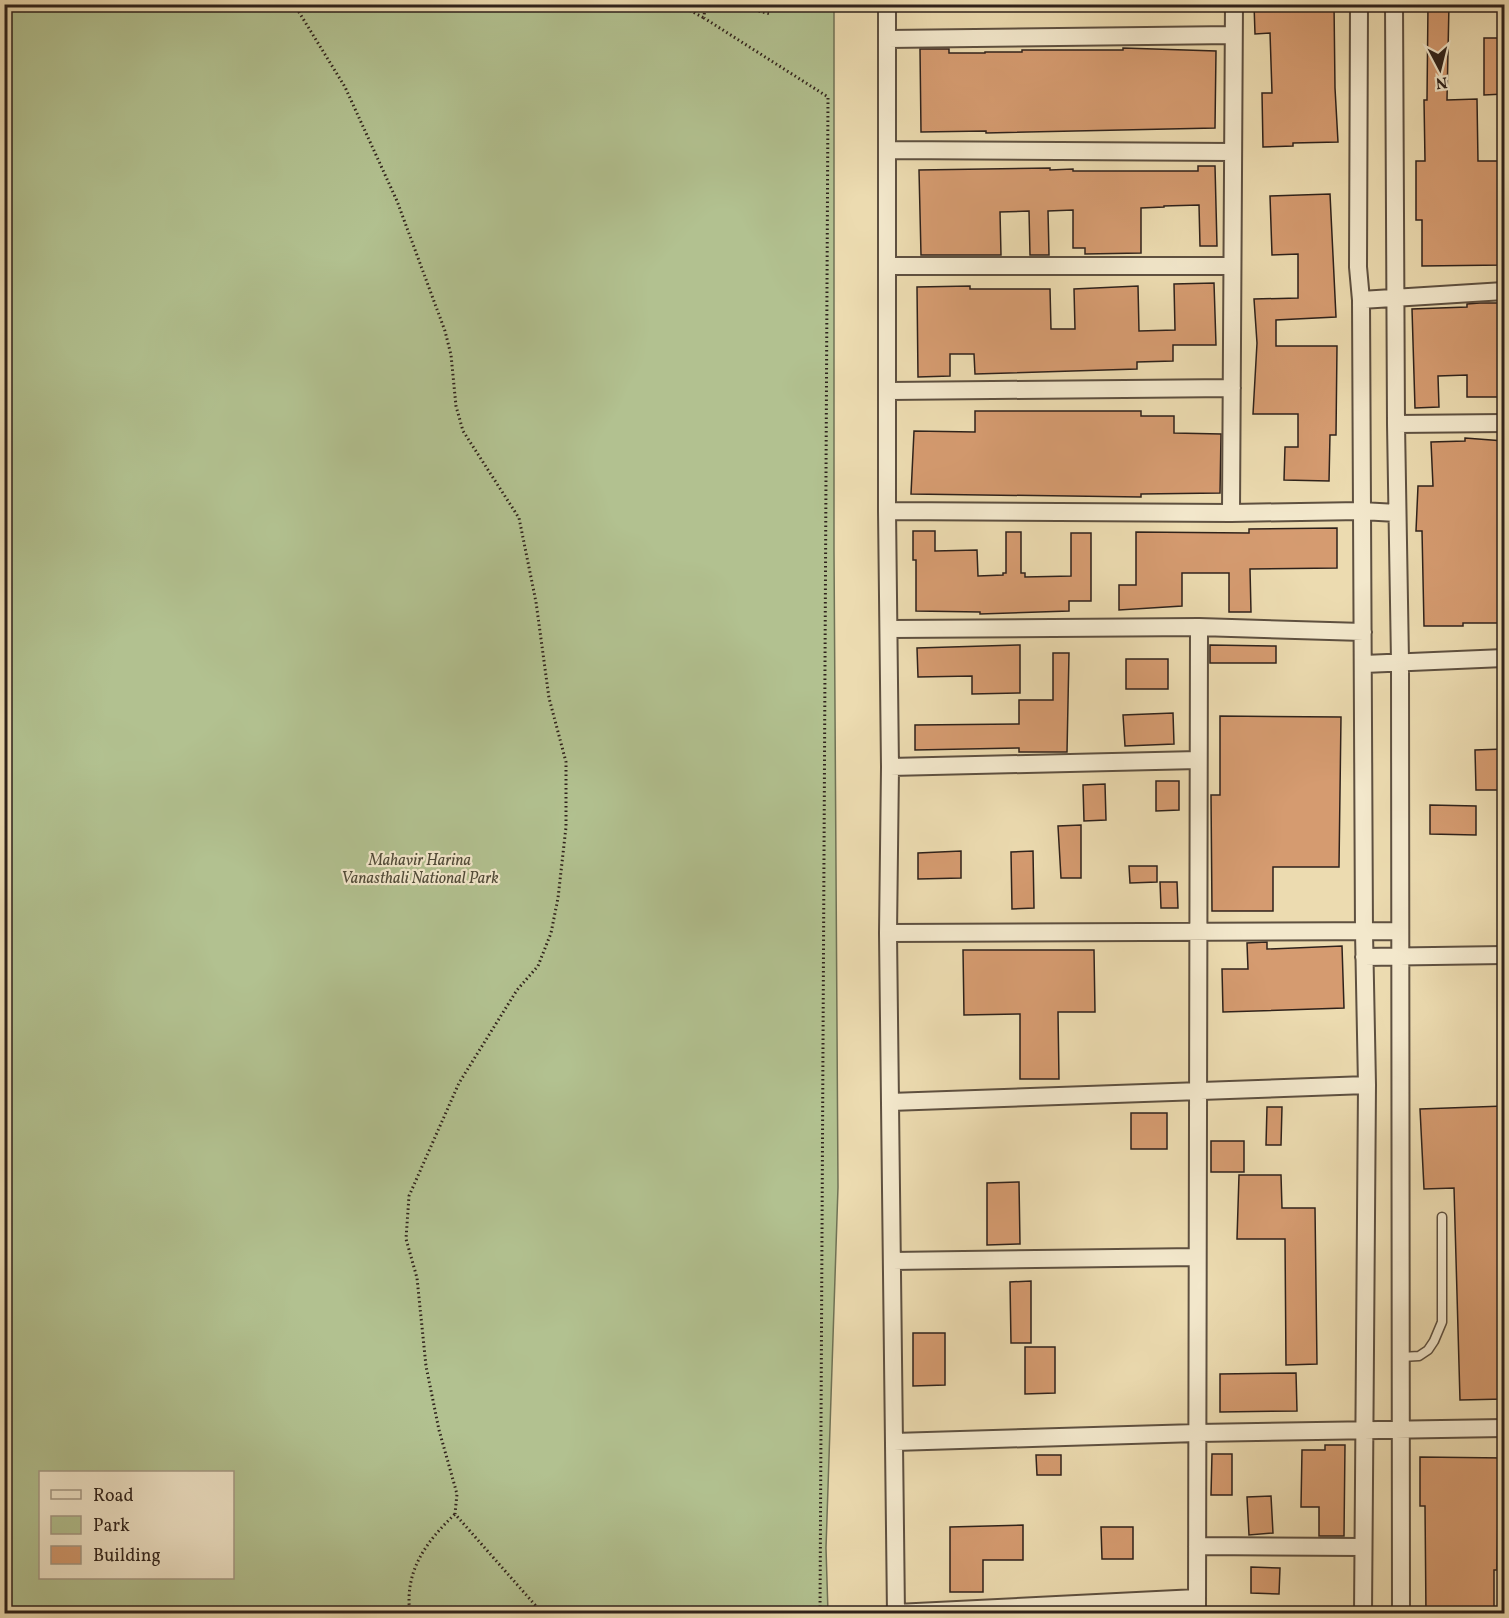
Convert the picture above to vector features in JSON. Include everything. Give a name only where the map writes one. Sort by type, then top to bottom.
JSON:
[{"type":"street","points":[[887,4],[889,391],[887,511],[890,629],[888,933],[896,1613],[1197,1606],[1199,627]]},
{"type":"street","points":[[1231,513],[1234,4]]},
{"type":"street","points":[[1359,4],[1358,267],[1361,300],[1366,1085],[1363,1614]]},
{"type":"street","points":[[1394,4],[1396,424],[1400,661],[1401,1614]]},
{"type":"street","points":[[888,39],[1233,34]]},
{"type":"street","points":[[888,150],[1233,152]]},
{"type":"street","points":[[888,266],[1232,266]]},
{"type":"street","points":[[1361,300],[1504,291]]},
{"type":"street","points":[[889,391],[1232,388]]},
{"type":"street","points":[[1396,424],[1504,423]]},
{"type":"street","points":[[887,511],[1231,513],[1361,511],[1397,513]]},
{"type":"street","points":[[890,629],[1199,627],[1363,632]]},
{"type":"street","points":[[1364,663],[1504,658]]},
{"type":"street","points":[[890,767],[1198,760]]},
{"type":"street","points":[[888,933],[1400,931]]},
{"type":"street","points":[[1364,957],[1504,955]]},
{"type":"street","points":[[890,1102],[1366,1085]]},
{"type":"street","points":[[892,1261],[1197,1257]]},
{"type":"street","points":[[894,1442],[1197,1433],[1504,1428]]},
{"type":"street","points":[[1197,1546],[1363,1546]]},
{"type":"lane","points":[[1401,1357],[1419,1356],[1428,1350],[1442,1322],[1442,1217]]},
{"type":"path","points":[[294,4],[345,87],[397,201],[445,331],[451,355],[456,406],[463,431],[519,518],[537,602],[549,698],[566,762],[566,827],[558,898],[551,933],[538,966],[517,990],[459,1083],[409,1196],[406,1239],[417,1278],[428,1376],[439,1430],[457,1494],[455,1514],[436,1532],[417,1558],[408,1598],[410,1614]]},
{"type":"path","points":[[678,4],[704,18],[828,97],[820,1614]]},
{"type":"path","points":[[704,18],[705,4]]},
{"type":"path","points":[[728,4],[771,14]]},
{"type":"path","points":[[455,1514],[543,1614]]},
{"type":"green space","name":"Mahavir Harina Vanasthali National Park","points":[[5,4],[834,5],[834,550],[838,1187],[826,1548],[828,1613],[5,1613]]},
{"type":"building","points":[[1254,4],[1334,4],[1338,142],[1293,143],[1293,146],[1263,147],[1262,93],[1272,93],[1270,33],[1255,34]]},
{"type":"building","points":[[1428,4],[1449,4],[1447,100],[1477,99],[1478,161],[1504,161],[1504,265],[1422,266],[1422,220],[1416,220],[1416,161],[1425,161],[1424,100],[1427,100]]},
{"type":"building","points":[[1484,38],[1504,38],[1504,94],[1484,95]]},
{"type":"building","points":[[1123,48],[1216,51],[1215,128],[986,133],[986,131],[921,132],[920,49],[949,49],[949,53],[985,53],[1022,52],[1022,50],[1123,50]]},
{"type":"building","points":[[1198,166],[1215,166],[1217,246],[1200,246],[1199,205],[1164,206],[1141,208],[1141,253],[1085,254],[1085,248],[1073,248],[1073,210],[1048,211],[1049,255],[1030,255],[1029,211],[1000,212],[1001,255],[921,255],[919,170],[1050,168],[1050,170],[1073,169],[1073,171],[1198,171]]},
{"type":"building","points":[[1330,194],[1336,317],[1276,320],[1276,346],[1337,346],[1336,435],[1330,435],[1329,481],[1284,480],[1285,447],[1298,447],[1298,414],[1253,414],[1257,343],[1254,299],[1298,298],[1298,254],[1272,255],[1270,196]]},
{"type":"building","points":[[1214,283],[1216,345],[1173,345],[1173,361],[1137,362],[1137,369],[975,374],[974,354],[950,354],[950,376],[918,377],[917,287],[1050,289],[1051,329],[1075,329],[1074,289],[1138,286],[1139,331],[1175,330],[1174,284]]},
{"type":"building","points":[[1504,303],[1504,397],[1467,397],[1467,375],[1438,376],[1439,407],[1415,408],[1412,309],[1467,307],[1467,304]]},
{"type":"building","points":[[975,411],[1141,411],[1141,416],[1174,416],[1174,433],[1221,434],[1220,493],[1141,494],[1141,497],[911,494],[914,431],[975,432]]},
{"type":"building","points":[[1465,438],[1504,441],[1504,623],[1424,626],[1422,531],[1416,531],[1418,486],[1433,486],[1431,442],[1465,441]]},
{"type":"building","points":[[1337,528],[1337,568],[1250,569],[1251,612],[1229,612],[1229,573],[1182,573],[1182,606],[1119,610],[1119,585],[1136,585],[1136,532],[1249,533],[1249,529]]},
{"type":"building","points":[[913,531],[935,531],[935,551],[977,550],[978,576],[1006,573],[1006,532],[1021,532],[1021,573],[1025,573],[1025,577],[1071,576],[1071,533],[1091,533],[1091,601],[1069,601],[1069,611],[980,614],[980,612],[916,611],[916,560],[913,560]]},
{"type":"building","points":[[1020,645],[1020,693],[972,694],[972,676],[918,677],[917,648]]},
{"type":"building","points":[[1210,645],[1276,646],[1276,663],[1210,663]]},
{"type":"building","points":[[1053,653],[1069,653],[1067,752],[1019,752],[1019,748],[915,750],[915,725],[1019,724],[1019,700],[1053,700]]},
{"type":"building","points":[[1126,659],[1168,659],[1168,689],[1126,689]]},
{"type":"building","points":[[1173,713],[1174,744],[1125,746],[1123,715]]},
{"type":"building","points":[[1220,716],[1341,717],[1339,867],[1273,867],[1273,911],[1212,911],[1211,795],[1220,795]]},
{"type":"building","points":[[1504,749],[1504,790],[1476,790],[1475,750]]},
{"type":"building","points":[[1156,781],[1179,781],[1179,810],[1156,811]]},
{"type":"building","points":[[1105,784],[1106,820],[1084,821],[1083,785]]},
{"type":"building","points":[[1430,805],[1476,806],[1476,835],[1430,834]]},
{"type":"building","points":[[1081,825],[1081,878],[1061,878],[1058,826]]},
{"type":"building","points":[[961,851],[961,878],[918,879],[918,853]]},
{"type":"building","points":[[1033,851],[1034,908],[1012,909],[1011,852]]},
{"type":"building","points":[[1129,866],[1157,866],[1157,882],[1130,883]]},
{"type":"building","points":[[1160,882],[1177,882],[1178,908],[1161,908]]},
{"type":"building","points":[[1267,942],[1267,949],[1342,946],[1344,1008],[1223,1012],[1222,969],[1248,969],[1247,943]]},
{"type":"building","points":[[963,950],[1094,950],[1095,1012],[1058,1012],[1059,1079],[1020,1079],[1020,1014],[964,1015]]},
{"type":"building","points":[[1504,1106],[1504,1399],[1460,1400],[1454,1188],[1424,1189],[1420,1109]]},
{"type":"building","points":[[1267,1107],[1282,1107],[1281,1145],[1266,1145]]},
{"type":"building","points":[[1131,1113],[1167,1113],[1167,1149],[1131,1149]]},
{"type":"building","points":[[1211,1141],[1244,1141],[1244,1172],[1211,1172]]},
{"type":"building","points":[[1239,1175],[1281,1175],[1282,1208],[1315,1208],[1317,1364],[1286,1365],[1285,1239],[1237,1239]]},
{"type":"building","points":[[1019,1182],[1020,1244],[987,1245],[987,1183]]},
{"type":"building","points":[[1031,1281],[1031,1343],[1011,1343],[1010,1282]]},
{"type":"building","points":[[913,1333],[945,1333],[945,1385],[913,1386]]},
{"type":"building","points":[[1025,1347],[1055,1347],[1055,1393],[1025,1394]]},
{"type":"building","points":[[1296,1373],[1297,1411],[1220,1412],[1220,1374]]},
{"type":"building","points":[[1325,1445],[1345,1445],[1344,1536],[1319,1536],[1319,1507],[1301,1507],[1302,1450],[1325,1450]]},
{"type":"building","points":[[1212,1454],[1232,1454],[1232,1495],[1211,1495]]},
{"type":"building","points":[[1036,1455],[1061,1455],[1061,1475],[1037,1475]]},
{"type":"building","points":[[1420,1457],[1504,1458],[1504,1509],[1498,1509],[1494,1614],[1426,1614],[1425,1506],[1420,1506]]},
{"type":"building","points":[[1271,1496],[1273,1533],[1249,1535],[1247,1497]]},
{"type":"building","points":[[1023,1525],[1023,1560],[983,1560],[983,1592],[950,1592],[950,1527]]},
{"type":"building","points":[[1101,1527],[1133,1527],[1133,1559],[1102,1559]]},
{"type":"building","points":[[1251,1567],[1280,1568],[1279,1594],[1251,1593]]}]
